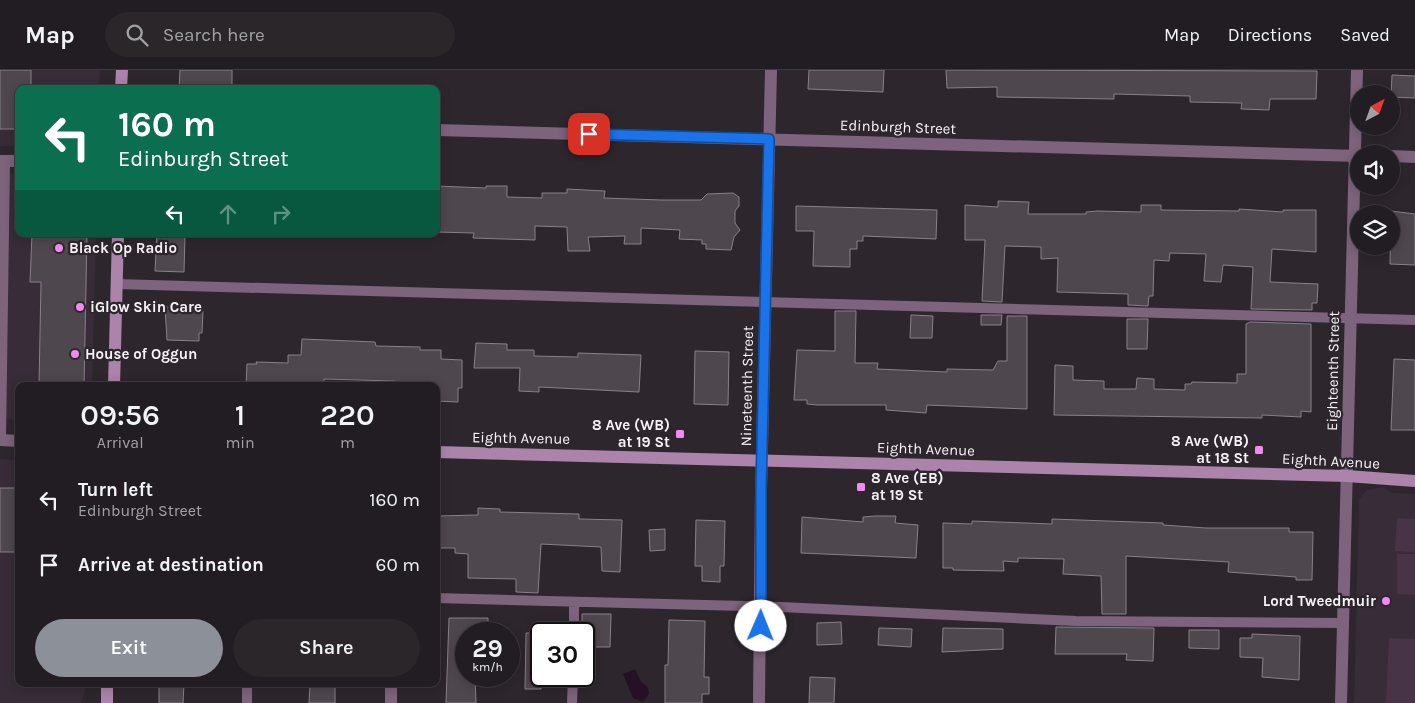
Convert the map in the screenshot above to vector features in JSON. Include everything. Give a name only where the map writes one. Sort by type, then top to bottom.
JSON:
[{"type":"street","points":[[121,85],[122,70]]},
{"type":"street","name":"Nineteenth Street","points":[[759,703],[761,460],[771,70]]},
{"type":"street","name":"Eighteenth Street","points":[[1357,70],[1357,145]]},
{"type":"street","name":"Edinburgh Street","points":[[440,130],[1350,156]]},
{"type":"street","points":[[1400,156],[1415,157]]},
{"type":"street","name":"Eighteenth Street","points":[[1341,703],[1350,318],[1355,195]]},
{"type":"street","points":[[114,382],[118,237]]},
{"type":"street","points":[[0,440],[15,441]]},
{"type":"street","name":"Eighth Avenue","points":[[440,452],[1347,476],[1375,480],[1415,481]]},
{"type":"street","points":[[107,687],[107,703]]},
{"type":"street","points":[[391,687],[391,703]]},
{"type":"lane","points":[[0,440],[3,161]]},
{"type":"lane","points":[[116,284],[1415,320]]},
{"type":"lane","points":[[440,598],[761,607],[1076,622],[1343,624]]},
{"type":"lane","points":[[574,602],[574,622]]},
{"type":"lane","points":[[247,687],[247,703]]},
{"type":"lane","points":[[572,703],[573,687]]},
{"type":"shaded area","points":[[0,70],[100,70],[99,85],[15,85],[15,146],[0,146]]},
{"type":"shaded area","points":[[7,173],[15,174],[15,237],[96,237],[92,382],[15,382],[15,420],[0,419]]},
{"type":"shaded area","points":[[0,459],[15,460],[15,687],[85,687],[81,703],[0,703]]},
{"type":"shaded area","name":"Lord Tweedmuir","points":[[1382,487],[1393,493],[1415,494],[1415,703],[1354,703],[1359,499],[1367,490]]},
{"type":"shaded area","points":[[1397,518],[1415,519],[1415,552],[1395,551]]},
{"type":"shaded area","points":[[1397,554],[1415,554],[1415,595],[1397,594]]},
{"type":"shaded area","points":[[1389,638],[1415,639],[1415,703],[1386,703]]},
{"type":"shaded area","points":[[635,669],[641,682],[648,687],[649,694],[643,702],[633,698],[623,674]]},
{"type":"building","points":[[0,70],[31,70],[31,85],[15,85],[15,129],[0,129]]},
{"type":"building","points":[[180,70],[232,70],[232,85],[179,85]]},
{"type":"building","points":[[809,70],[884,70],[883,92],[808,89]]},
{"type":"building","points":[[946,70],[1317,71],[1316,99],[1270,99],[1269,110],[1241,109],[1242,103],[1190,102],[1190,96],[1114,94],[1114,99],[997,97],[997,87],[947,88]]},
{"type":"building","points":[[1392,75],[1415,76],[1415,98],[1400,97],[1400,85],[1392,85]]},
{"type":"building","points":[[440,186],[486,188],[486,186],[507,186],[507,197],[542,198],[542,193],[567,193],[567,189],[605,191],[604,198],[701,200],[707,194],[733,193],[739,197],[739,206],[735,211],[735,223],[740,230],[734,237],[731,250],[706,249],[706,244],[702,244],[702,240],[679,239],[680,230],[641,228],[641,244],[624,244],[625,236],[588,237],[590,251],[568,251],[567,227],[535,226],[535,240],[473,238],[474,233],[440,232]]},
{"type":"building","points":[[998,201],[1029,202],[1028,214],[1086,214],[1086,212],[1097,211],[1141,212],[1141,205],[1161,205],[1161,210],[1239,211],[1239,209],[1283,212],[1283,210],[1316,210],[1316,252],[1272,249],[1270,282],[1318,284],[1317,303],[1312,303],[1312,310],[1251,309],[1253,267],[1223,265],[1221,282],[1204,281],[1206,254],[1170,253],[1169,261],[1154,260],[1153,296],[1149,296],[1148,306],[1128,305],[1128,294],[1057,292],[1058,258],[1041,259],[1041,247],[1005,246],[1002,302],[982,301],[985,240],[965,240],[965,205],[998,207]]},
{"type":"building","points":[[796,206],[937,210],[936,239],[863,236],[863,241],[857,241],[857,249],[850,249],[850,267],[813,266],[814,231],[796,231]]},
{"type":"building","points":[[1400,212],[1415,214],[1415,265],[1390,264],[1390,255],[1400,255]]},
{"type":"building","points":[[32,237],[87,237],[84,382],[39,382],[41,282],[30,282]]},
{"type":"building","points":[[157,237],[185,237],[184,272],[155,271]]},
{"type":"building","points":[[165,307],[193,308],[193,311],[203,311],[202,333],[199,333],[199,341],[167,340]]},
{"type":"building","points":[[835,311],[856,311],[855,363],[878,363],[877,369],[947,372],[947,369],[993,370],[998,361],[1007,361],[1007,316],[1027,316],[1027,409],[927,405],[926,413],[886,410],[886,405],[817,405],[807,404],[807,400],[794,400],[797,350],[835,351]]},
{"type":"building","points":[[911,315],[933,316],[932,338],[910,338]]},
{"type":"building","points":[[981,315],[1002,315],[1001,325],[981,325]]},
{"type":"building","points":[[1127,319],[1148,319],[1147,349],[1127,349]]},
{"type":"building","points":[[1250,322],[1311,324],[1311,412],[1301,411],[1301,417],[1262,415],[1262,418],[1054,415],[1055,365],[1073,366],[1073,380],[1104,381],[1104,389],[1136,389],[1137,378],[1154,379],[1154,389],[1185,390],[1185,384],[1191,384],[1192,382],[1237,383],[1237,374],[1246,374],[1246,324]]},
{"type":"building","points":[[302,339],[375,342],[376,346],[420,347],[420,350],[441,350],[441,359],[462,360],[462,388],[458,388],[458,402],[440,401],[440,382],[324,379],[324,382],[246,382],[247,364],[257,364],[256,362],[288,363],[288,355],[301,355]]},
{"type":"building","points":[[476,343],[507,344],[507,350],[534,350],[534,356],[578,357],[578,353],[641,355],[639,392],[539,387],[539,392],[519,391],[520,368],[474,368]]},
{"type":"building","points":[[695,351],[729,352],[728,405],[694,404]]},
{"type":"building","points":[[1394,359],[1415,360],[1415,430],[1391,430]]},
{"type":"building","points":[[0,488],[15,488],[15,552],[0,552]]},
{"type":"building","points":[[478,508],[500,509],[500,512],[579,514],[579,519],[622,520],[620,572],[602,571],[601,547],[541,544],[538,593],[516,592],[516,579],[468,578],[468,554],[455,553],[455,548],[440,548],[440,516],[478,515]]},
{"type":"building","points":[[896,516],[895,523],[918,525],[916,558],[801,553],[802,517],[863,522],[863,517]]},
{"type":"building","points":[[1052,519],[1163,523],[1163,525],[1206,528],[1289,528],[1289,532],[1313,532],[1312,580],[1296,580],[1296,577],[1228,572],[1229,562],[1126,556],[1126,614],[1102,614],[1101,576],[1063,574],[1064,559],[1018,558],[1018,562],[1003,561],[1004,571],[953,570],[953,568],[943,568],[943,523],[972,524],[972,521],[1052,524]]},
{"type":"building","points":[[696,520],[725,521],[724,566],[720,566],[720,582],[702,581],[702,566],[695,566]]},
{"type":"building","points":[[665,529],[665,550],[650,551],[649,530]]},
{"type":"building","points":[[582,614],[611,614],[610,647],[595,647],[595,622],[582,622]]},
{"type":"building","points":[[449,618],[488,618],[488,622],[455,622],[455,687],[475,687],[476,703],[446,703]]},
{"type":"building","points":[[669,620],[705,621],[704,677],[709,677],[709,694],[702,694],[702,703],[665,703],[665,665],[668,665]]},
{"type":"building","points":[[841,622],[842,644],[817,645],[817,623]]},
{"type":"building","points":[[1056,627],[1154,628],[1153,661],[1126,660],[1127,654],[1055,654]]},
{"type":"building","points":[[879,628],[912,629],[911,647],[878,645]]},
{"type":"building","points":[[943,628],[1003,629],[1003,649],[942,652]]},
{"type":"building","points":[[1189,630],[1219,630],[1219,649],[1189,648]]},
{"type":"building","points":[[526,633],[530,633],[530,687],[541,687],[541,689],[525,689]]},
{"type":"building","points":[[1252,634],[1300,636],[1299,680],[1262,677],[1263,658],[1240,657],[1240,638],[1252,638]]},
{"type":"building","points":[[810,677],[835,678],[834,703],[809,703]]},
{"type":"building","points":[[159,687],[184,687],[183,703],[159,703]]},
{"type":"building","points":[[310,687],[335,687],[335,703],[309,703]]},
{"type":"place","name":"Black Op Radio","points":[[59,248]]},
{"type":"place","name":"iGlow Skin Care","points":[[80,307]]},
{"type":"place","name":"House of Oggun","points":[[75,354]]},
{"type":"place","name":"8 Ave (WB) at 19 St","points":[[680,434]]},
{"type":"place","name":"8 Ave (WB) at 18 St","points":[[1259,450]]},
{"type":"place","name":"8 Ave (EB) at 19 St","points":[[861,487]]},
{"type":"place","name":"Lord Tweedmuir","points":[[1386,601]]},
{"type":"route","points":[[589,134],[769,139],[761,490],[761,626]]}]
